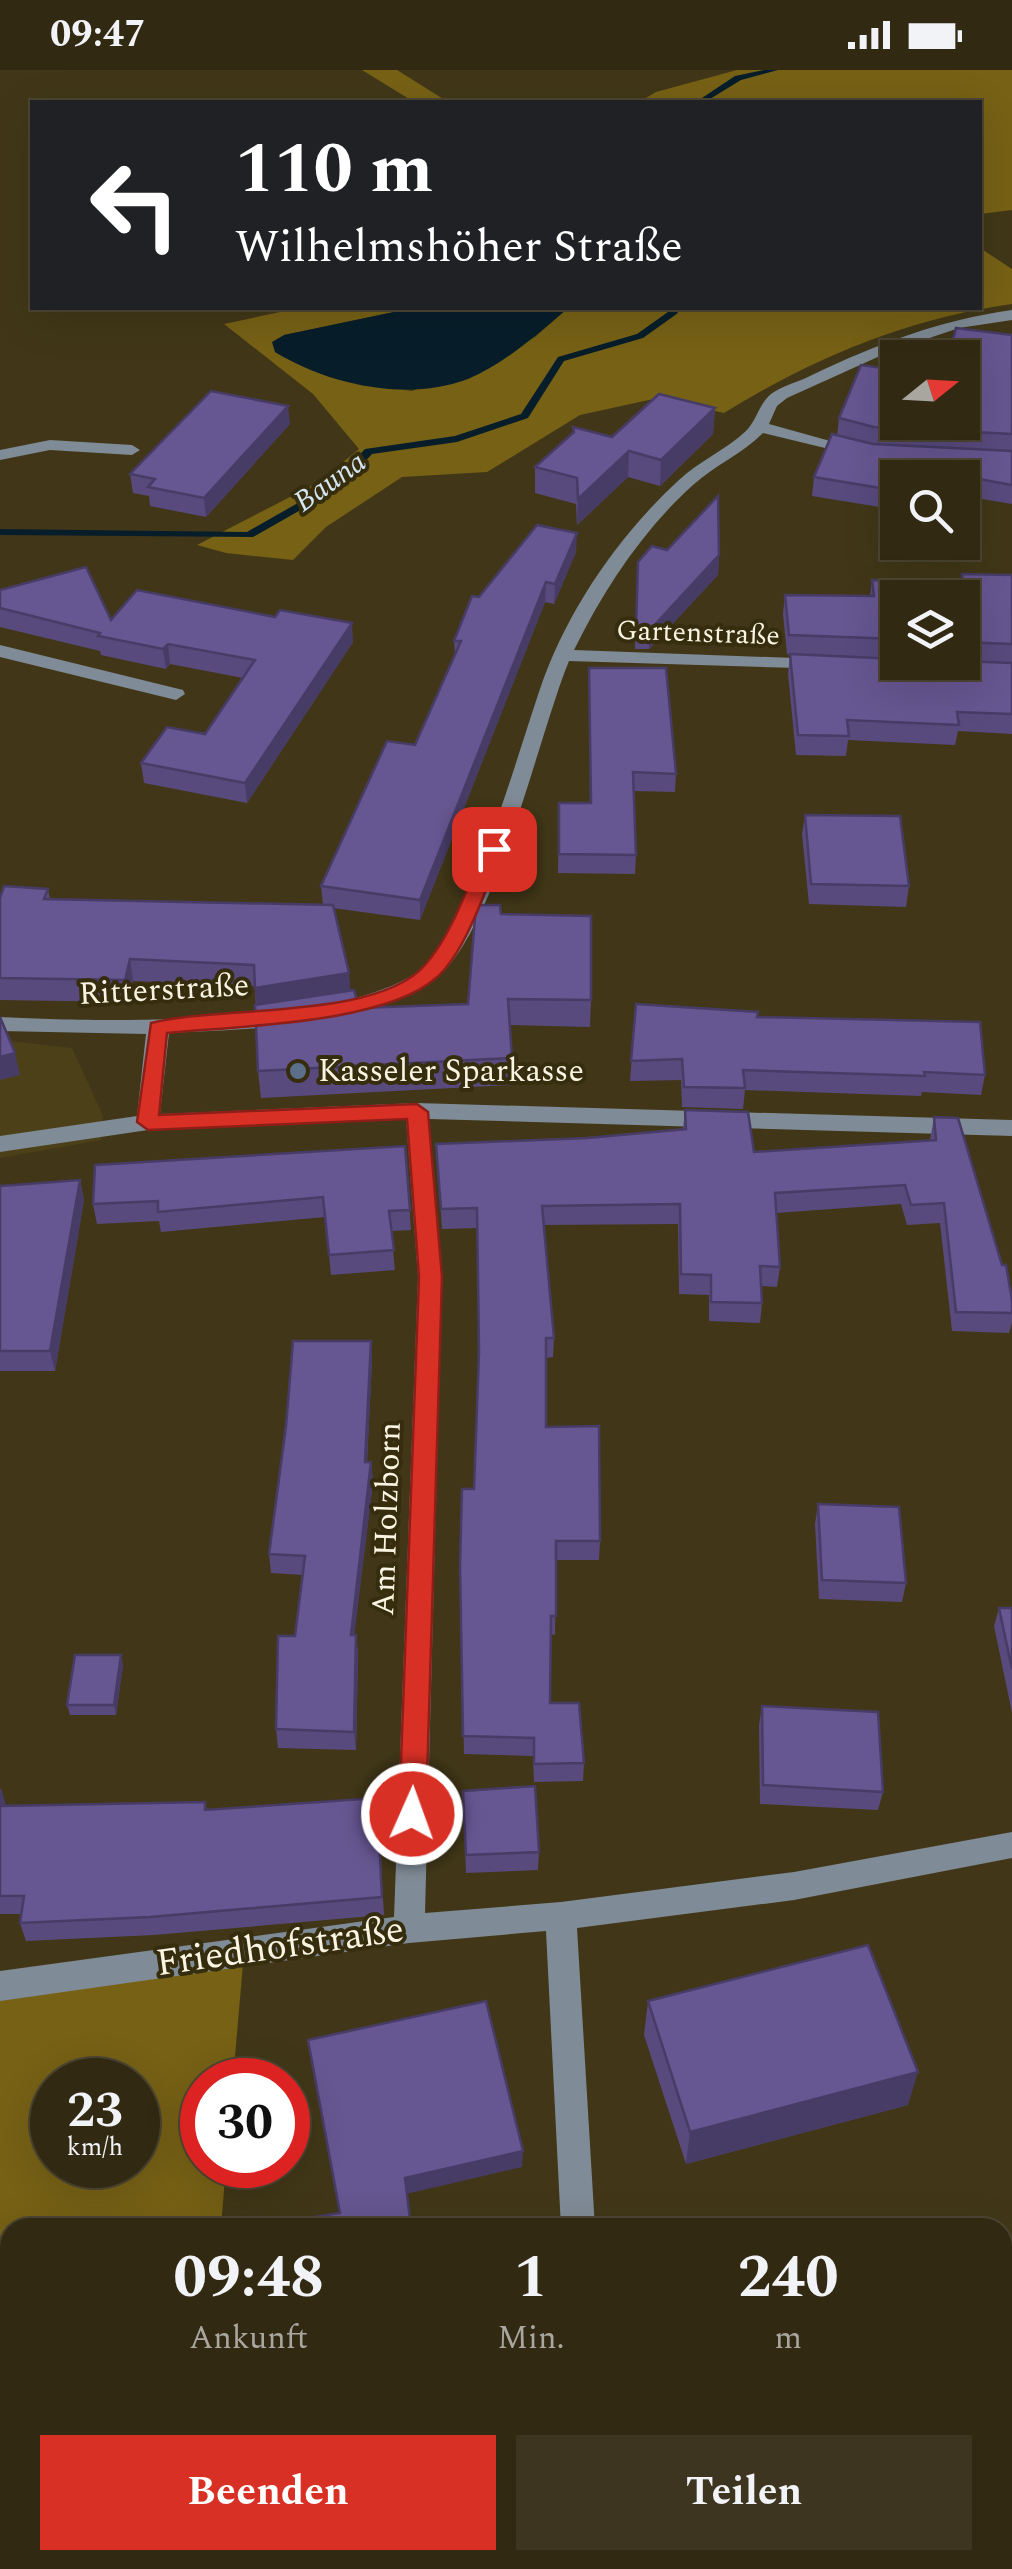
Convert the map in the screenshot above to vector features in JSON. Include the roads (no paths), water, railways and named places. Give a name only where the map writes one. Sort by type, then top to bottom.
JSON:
[{"type":"street","name":"Ritterstraße","points":[[0,1024],[63,1029],[158,1028],[325,1010],[390,995],[429,974],[449,947],[482,881],[562,655],[599,590],[640,534],[686,482],[759,427],[773,400],[874,350],[959,320],[1012,314]]},
{"type":"street","points":[[759,427],[870,454]]},
{"type":"street","points":[[0,455],[50,445],[132,450]]},
{"type":"street","points":[[0,651],[176,694]]},
{"type":"street","name":"Gartenstraße","points":[[562,655],[836,666]]},
{"type":"street","points":[[148,1122],[158,1028]]},
{"type":"street","points":[[0,1144],[148,1122],[417,1112],[1012,1128]]},
{"type":"street","name":"Am Holzborn","points":[[408,1929],[430,1277],[417,1112]]},
{"type":"street","name":"Friedhofstraße","points":[[0,1986],[408,1929],[561,1916],[794,1886],[1012,1845]]},
{"type":"street","points":[[561,1916],[577,2218]]},
{"type":"water","points":[[403,310],[566,310],[521,347],[481,373],[444,386],[420,389],[344,381],[296,364],[275,352],[272,342],[284,335]]},
{"type":"waterway","name":"Bauna","points":[[703,100],[738,78],[774,70]]},
{"type":"waterway","name":"Bauna","points":[[0,532],[249,535],[337,485],[369,451],[457,439],[525,416],[561,359],[640,336],[673,313],[671,310]]},
{"type":"place","name":"Kasseler Sparkasse","points":[[298,1071]]}]
